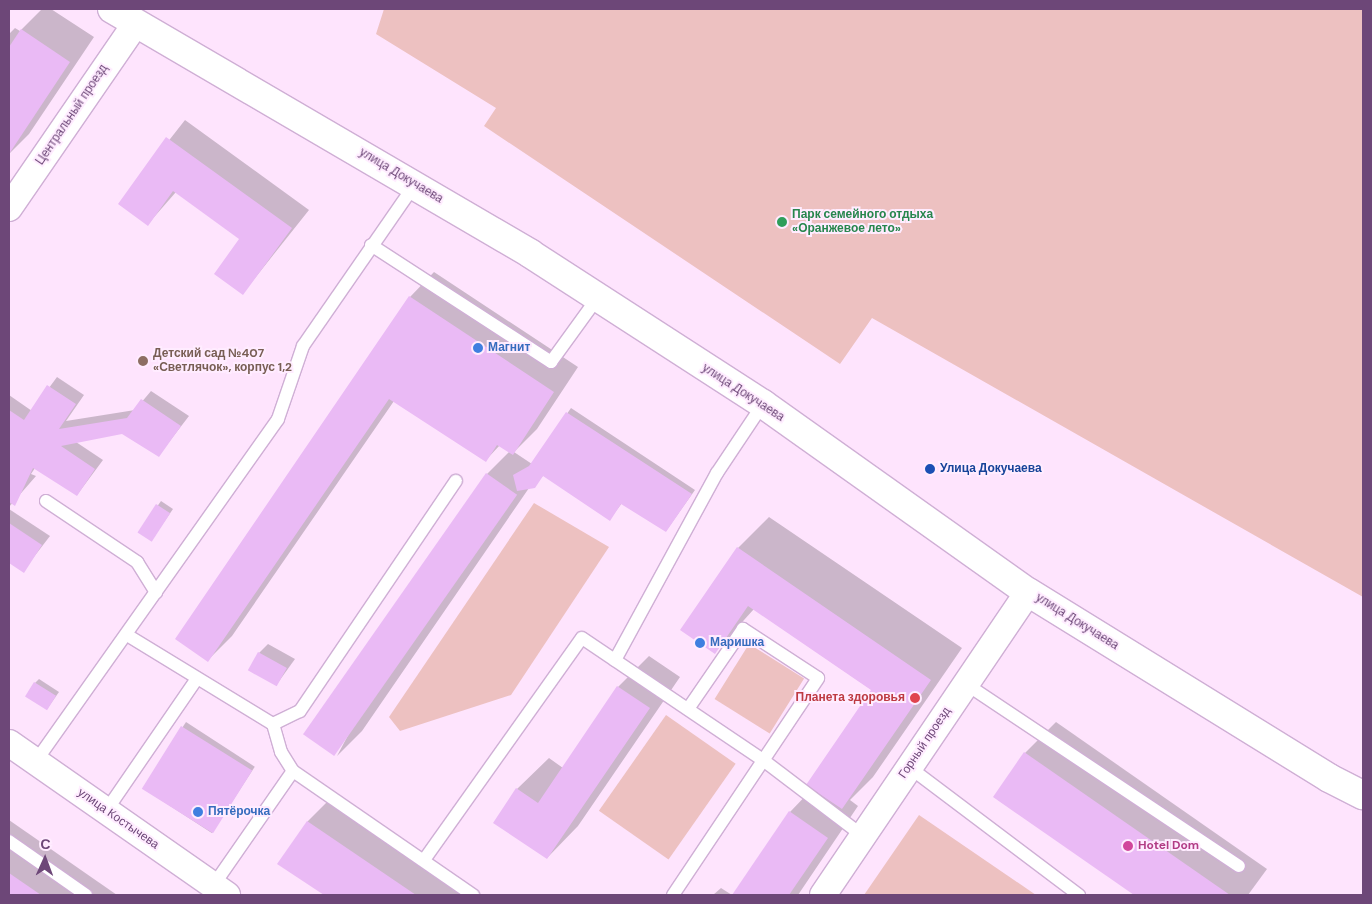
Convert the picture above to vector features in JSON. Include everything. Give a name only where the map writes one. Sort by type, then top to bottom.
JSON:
[{"type":"main road","name":"улица Докучаева","points":[[112,9],[415,184],[598,297],[763,404],[1028,592],[1330,778],[1363,795]]},
{"type":"street","name":"Центральный проезд","points":[[9,208],[136,22]]},
{"type":"street","name":"Горный проезд","points":[[823,895],[1028,592]]},
{"type":"street","name":"улица Костычева","points":[[9,743],[220,891]]},
{"type":"lane","points":[[36,761],[127,635],[278,419],[303,346],[371,245],[415,184]]},
{"type":"lane","points":[[371,245],[551,362],[598,297]]},
{"type":"lane","points":[[615,660],[717,473],[763,404]]},
{"type":"lane","points":[[273,724],[300,711],[456,481]]},
{"type":"lane","points":[[46,500],[137,562],[156,593]]},
{"type":"lane","points":[[674,895],[818,678],[743,629],[688,709]]},
{"type":"lane","points":[[127,635],[196,680],[273,724],[281,752],[292,770],[473,895]]},
{"type":"lane","points":[[424,860],[582,638],[763,760],[863,836]]},
{"type":"lane","points":[[106,811],[196,680]]},
{"type":"lane","points":[[966,684],[1240,866]]},
{"type":"lane","points":[[909,766],[1079,895]]},
{"type":"lane","points":[[220,891],[292,770]]},
{"type":"lane","points":[[9,841],[86,895]]},
{"type":"shaded area","points":[[384,9],[1363,9],[1363,597],[872,318],[840,364],[484,126],[496,108],[376,34]]},
{"type":"shaded area","points":[[534,503],[609,547],[511,695],[400,731],[389,717]]},
{"type":"shaded area","points":[[749,644],[804,678],[770,734],[715,699]]},
{"type":"shaded area","points":[[666,715],[736,764],[669,860],[599,811]]},
{"type":"shaded area","points":[[919,815],[1036,895],[864,895]]},
{"type":"building","points":[[21,29],[70,62],[9,154],[9,47]]},
{"type":"building","points":[[166,137],[292,228],[243,295],[214,274],[239,239],[173,191],[148,226],[118,204]]},
{"type":"building","points":[[409,296],[554,392],[513,455],[497,445],[486,462],[389,399],[208,662],[175,639]]},
{"type":"building","points":[[47,385],[76,404],[59,429],[127,418],[141,399],[181,426],[159,457],[122,434],[61,446],[95,469],[77,496],[33,468],[15,506],[9,502],[9,410],[24,420]]},
{"type":"building","points":[[566,412],[692,494],[666,532],[621,504],[610,521],[543,476],[535,488],[517,491],[513,475],[529,466]]},
{"type":"building","points":[[486,473],[517,495],[334,756],[303,734]]},
{"type":"building","points":[[156,504],[170,513],[152,542],[137,533]]},
{"type":"building","points":[[9,523],[42,545],[24,573],[9,563]]},
{"type":"building","points":[[737,547],[931,680],[842,809],[806,785],[871,690],[748,606],[715,654],[680,630]]},
{"type":"building","points":[[258,652],[287,668],[277,686],[248,670]]},
{"type":"building","points":[[34,682],[56,696],[47,710],[25,696]]},
{"type":"building","points":[[617,686],[650,708],[547,859],[493,823],[516,788],[538,803]]},
{"type":"building","points":[[181,726],[252,771],[213,833],[142,789]]},
{"type":"building","points":[[1024,752],[1230,895],[1134,895],[993,797]]},
{"type":"building","points":[[789,811],[828,838],[789,895],[732,895]]},
{"type":"building","points":[[307,821],[416,895],[324,895],[277,864]]},
{"type":"building","points":[[9,873],[41,895],[9,895]]},
{"type":"place","name":"Парк семейного отдыха «Оранжевое лето»","points":[[782,222]]},
{"type":"place","name":"Магнит","points":[[478,348]]},
{"type":"place","name":"Детский сад №407 «Светлячок», корпус 1,2","points":[[143,361]]},
{"type":"place","name":"Улица Докучаева","points":[[930,469]]},
{"type":"place","name":"Маришка","points":[[700,643]]},
{"type":"place","name":"Планета здоровья","points":[[915,698]]},
{"type":"place","name":"Пятёрочка","points":[[198,812]]},
{"type":"place","name":"Hotel Dom","points":[[1128,846]]}]
